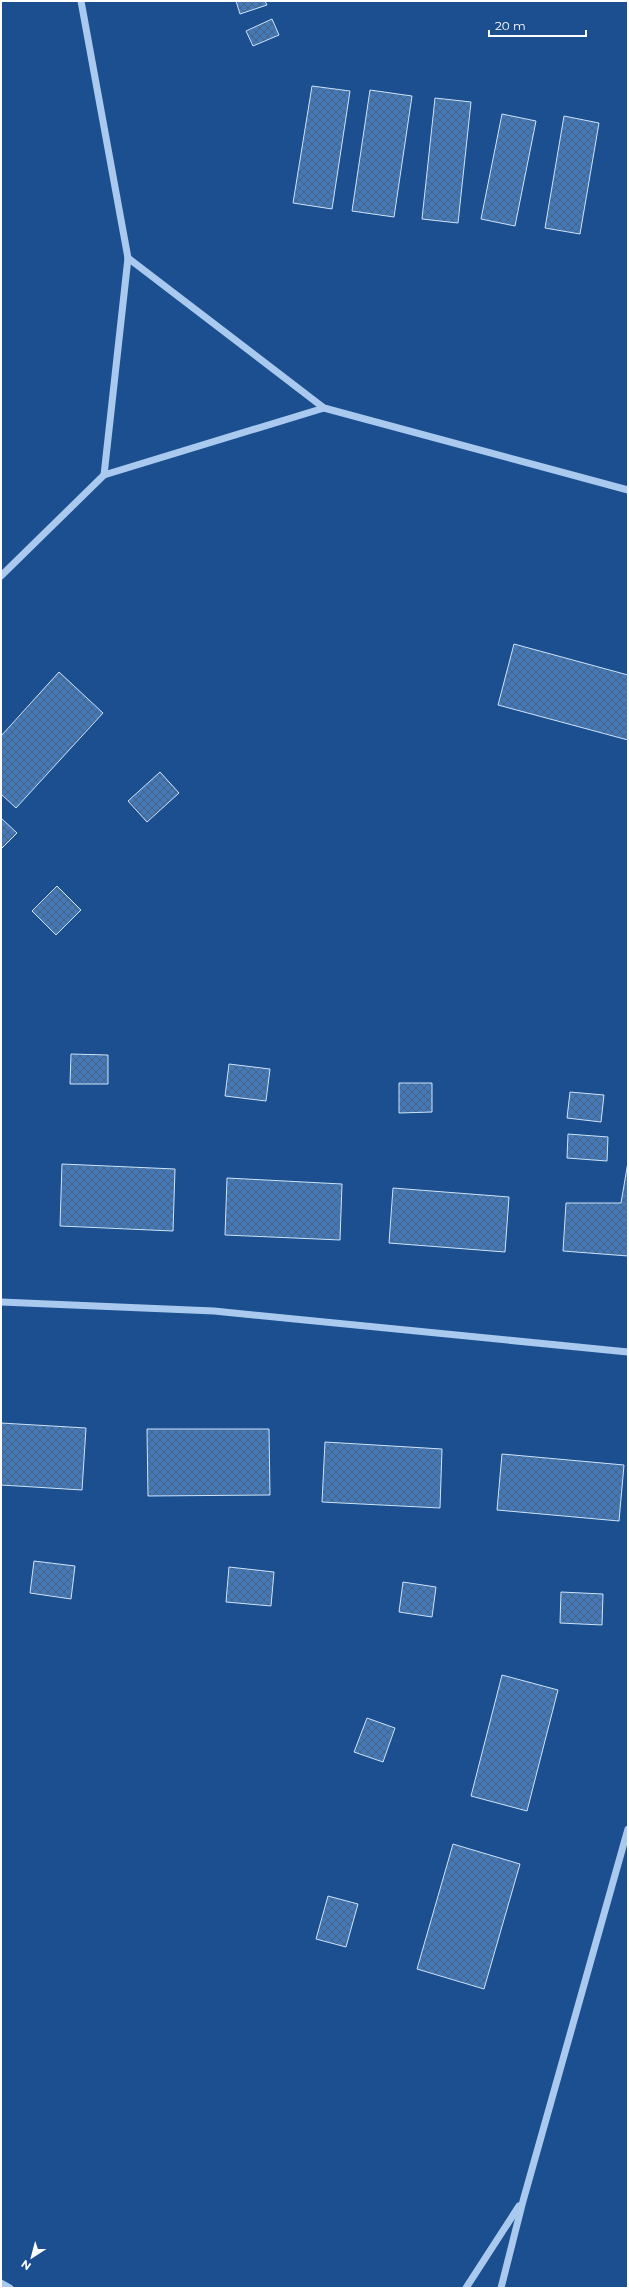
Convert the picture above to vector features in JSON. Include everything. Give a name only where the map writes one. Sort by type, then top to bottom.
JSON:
[{"type":"street","points":[[81,1],[128,258],[104,475]]},
{"type":"street","points":[[128,258],[324,408],[628,490]]},
{"type":"street","points":[[1,576],[104,475],[324,408]]},
{"type":"street","points":[[1,1302],[214,1311],[628,1352]]},
{"type":"street","points":[[501,2288],[523,2201],[628,1829]]},
{"type":"street","points":[[466,2288],[523,2201]]},
{"type":"street","points":[[1,2283],[10,2288]]},
{"type":"building","points":[[236,1],[265,1],[267,5],[240,14]]},
{"type":"building","points":[[272,19],[279,35],[253,46],[246,31]]},
{"type":"building","points":[[312,86],[350,91],[332,209],[293,203]]},
{"type":"building","points":[[370,90],[412,96],[394,217],[352,211]]},
{"type":"building","points":[[435,98],[471,102],[458,223],[422,219]]},
{"type":"building","points":[[502,114],[536,121],[515,226],[481,219]]},
{"type":"building","points":[[564,116],[599,123],[580,234],[545,228]]},
{"type":"building","points":[[514,644],[628,675],[628,740],[498,705]]},
{"type":"building","points":[[59,672],[103,713],[16,808],[1,794],[1,736]]},
{"type":"building","points":[[160,772],[179,793],[147,822],[128,801]]},
{"type":"building","points":[[1,818],[17,833],[1,849]]},
{"type":"building","points":[[57,886],[81,910],[56,935],[32,911]]},
{"type":"building","points":[[71,1054],[108,1055],[108,1084],[70,1084]]},
{"type":"building","points":[[229,1064],[270,1069],[266,1101],[225,1096]]},
{"type":"building","points":[[399,1083],[432,1083],[432,1112],[399,1113]]},
{"type":"building","points":[[570,1092],[604,1095],[601,1122],[567,1118]]},
{"type":"building","points":[[568,1134],[608,1137],[607,1161],[567,1158]]},
{"type":"building","points":[[628,1162],[628,1256],[563,1251],[566,1203],[621,1203]]},
{"type":"building","points":[[62,1164],[175,1169],[173,1231],[60,1226]]},
{"type":"building","points":[[227,1178],[342,1184],[340,1240],[225,1235]]},
{"type":"building","points":[[393,1188],[509,1197],[505,1252],[389,1243]]},
{"type":"building","points":[[1,1423],[86,1428],[82,1490],[1,1485]]},
{"type":"building","points":[[147,1429],[269,1429],[270,1495],[148,1496]]},
{"type":"building","points":[[325,1442],[442,1449],[440,1508],[322,1502]]},
{"type":"building","points":[[502,1454],[624,1465],[619,1521],[497,1510]]},
{"type":"building","points":[[34,1561],[75,1566],[71,1599],[30,1593]]},
{"type":"building","points":[[229,1567],[274,1572],[271,1606],[226,1602]]},
{"type":"building","points":[[403,1582],[436,1587],[432,1617],[399,1612]]},
{"type":"building","points":[[561,1592],[603,1594],[602,1625],[560,1623]]},
{"type":"building","points":[[502,1675],[558,1690],[527,1811],[471,1796]]},
{"type":"building","points":[[367,1718],[395,1728],[383,1762],[354,1752]]},
{"type":"building","points":[[453,1844],[520,1864],[484,1989],[417,1969]]},
{"type":"building","points":[[328,1896],[358,1904],[346,1947],[316,1939]]}]
